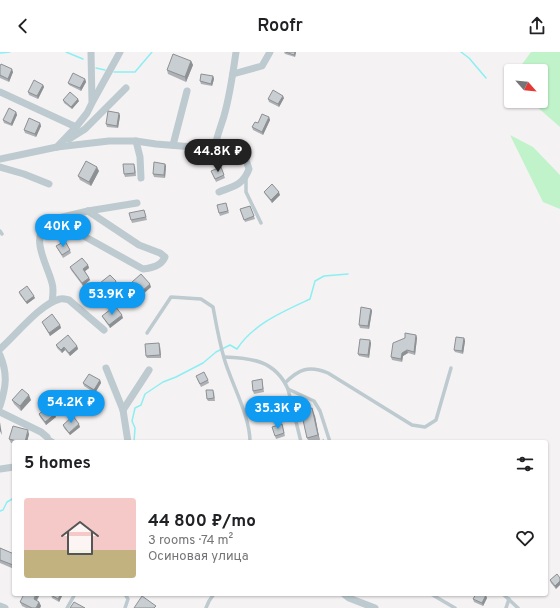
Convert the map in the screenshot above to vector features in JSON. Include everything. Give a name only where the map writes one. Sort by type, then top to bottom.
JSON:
[{"type":"street","points":[[91,52],[92,103]]},
{"type":"street","points":[[57,146],[76,127],[87,113],[120,52]]},
{"type":"street","points":[[218,149],[215,146],[216,140],[224,117],[236,52]]},
{"type":"street","points":[[233,74],[262,66],[270,52]]},
{"type":"street","points":[[57,146],[84,129],[126,88]]},
{"type":"street","points":[[173,145],[186,91]]},
{"type":"street","points":[[0,92],[76,127]]},
{"type":"street","points":[[0,159],[57,146],[109,141],[136,141],[218,149],[229,152],[246,160],[249,169],[247,176],[240,184],[219,192]]},
{"type":"street","points":[[136,141],[140,156],[141,178]]},
{"type":"street","points":[[0,167],[24,174],[49,184]]},
{"type":"street","points":[[52,302],[53,284],[42,258],[40,232],[45,224],[50,220],[88,211],[137,203]]},
{"type":"street","points":[[58,218],[82,234],[143,269],[152,268],[163,262],[165,257],[160,253],[138,245],[88,211]]},
{"type":"street","points":[[0,349],[23,326],[52,302],[61,298],[69,300],[104,330]]},
{"type":"street","points":[[0,355],[4,366],[6,380],[0,406]]},
{"type":"street","points":[[106,368],[124,410],[128,440]]},
{"type":"street","points":[[124,410],[149,370]]},
{"type":"street","points":[[0,412],[41,432],[48,437]]},
{"type":"street","points":[[0,469],[12,467]]},
{"type":"street","points":[[346,596],[375,608]]},
{"type":"street","points":[[0,606],[5,608]]},
{"type":"lane","points":[[247,176],[246,192],[261,223]]},
{"type":"lane","points":[[147,333],[171,297],[201,299],[213,307],[223,355],[240,400],[250,435],[250,440]]},
{"type":"lane","points":[[223,355],[261,362],[274,370],[286,383],[301,440]]},
{"type":"lane","points":[[286,383],[293,375],[302,370],[312,368],[318,369],[328,373],[412,425],[425,427],[436,420],[451,368]]},
{"type":"lane","points":[[288,389],[314,401],[320,411],[329,440]]},
{"type":"lane","points":[[48,437],[52,440]]},
{"type":"lane","points":[[67,608],[74,596]]},
{"type":"lane","points":[[125,608],[128,599],[126,596]]},
{"type":"lane","points":[[206,608],[213,596]]},
{"type":"lane","points":[[434,596],[455,608]]},
{"type":"lane","points":[[505,596],[518,608]]},
{"type":"lane","points":[[506,608],[509,599]]},
{"type":"green space","points":[[531,52],[560,52],[560,127],[538,108],[548,108],[548,64],[522,64]]},
{"type":"green space","points":[[510,135],[533,147],[560,175],[560,209],[543,202]]},
{"type":"building","points":[[286,52],[295,52],[294,55]]},
{"type":"building","points":[[173,54],[191,61],[185,77],[167,70]]},
{"type":"building","points":[[1,64],[12,69],[8,79],[0,75]]},
{"type":"building","points":[[73,73],[85,79],[80,88],[68,83]]},
{"type":"building","points":[[201,74],[213,76],[211,84],[200,81]]},
{"type":"building","points":[[34,80],[43,85],[37,96],[28,92]]},
{"type":"building","points":[[273,90],[283,96],[278,104],[268,99]]},
{"type":"building","points":[[70,92],[78,99],[71,107],[63,100]]},
{"type":"building","points":[[9,108],[16,112],[11,124],[3,120]]},
{"type":"building","points":[[108,111],[119,113],[117,126],[106,124]]},
{"type":"building","points":[[262,114],[269,117],[262,132],[252,127],[255,122],[258,123]]},
{"type":"building","points":[[29,118],[40,123],[35,134],[24,130]]},
{"type":"building","points":[[86,161],[97,167],[89,182],[78,176]]},
{"type":"building","points":[[154,162],[165,164],[164,175],[153,174]]},
{"type":"building","points":[[123,164],[134,164],[135,173],[124,174]]},
{"type":"building","points":[[221,167],[224,175],[215,179],[211,171]]},
{"type":"building","points":[[272,184],[279,192],[271,200],[264,192]]},
{"type":"building","points":[[226,203],[228,211],[219,213],[217,205]]},
{"type":"building","points":[[250,206],[254,216],[244,220],[240,209]]},
{"type":"building","points":[[144,210],[146,217],[131,220],[129,213]]},
{"type":"building","points":[[65,241],[70,250],[62,255],[56,246]]},
{"type":"building","points":[[82,258],[88,265],[83,269],[89,278],[82,283],[70,267]]},
{"type":"building","points":[[141,274],[150,284],[141,292],[132,282]]},
{"type":"building","points":[[110,275],[116,281],[107,290],[100,283]]},
{"type":"building","points":[[27,286],[34,296],[26,302],[19,292]]},
{"type":"building","points":[[115,306],[122,315],[109,325],[102,316]]},
{"type":"building","points":[[361,307],[371,309],[368,326],[359,325]]},
{"type":"building","points":[[52,314],[60,325],[49,333],[42,322]]},
{"type":"building","points":[[405,333],[416,335],[414,352],[407,350],[402,353],[401,359],[391,357],[393,343],[405,338]]},
{"type":"building","points":[[68,335],[77,346],[69,353],[64,347],[61,350],[56,345]]},
{"type":"building","points":[[456,337],[464,338],[462,351],[454,350]]},
{"type":"building","points":[[360,339],[370,340],[368,355],[358,354]]},
{"type":"building","points":[[159,343],[160,355],[146,356],[145,344]]},
{"type":"building","points":[[204,372],[208,380],[200,384],[196,376]]},
{"type":"building","points":[[89,374],[100,380],[94,390],[83,383]]},
{"type":"building","points":[[262,379],[263,389],[253,391],[252,381]]},
{"type":"building","points":[[22,389],[29,395],[20,406],[12,400]]},
{"type":"building","points":[[206,390],[213,390],[214,398],[207,399]]},
{"type":"building","points":[[276,399],[278,415],[270,416],[269,412],[265,412],[264,406],[261,407],[260,402]]},
{"type":"building","points":[[49,406],[55,414],[45,422],[39,414]]},
{"type":"building","points":[[312,408],[318,435],[307,438],[301,411]]},
{"type":"building","points":[[73,416],[79,424],[69,433],[63,425]]},
{"type":"building","points":[[282,424],[284,433],[275,436],[272,427]]},
{"type":"building","points":[[13,426],[28,430],[26,440],[9,439]]},
{"type":"building","points":[[0,548],[12,553],[12,565],[0,560]]},
{"type":"building","points":[[557,574],[560,581],[555,586],[550,580]]},
{"type":"building","points":[[23,596],[35,596],[34,599],[39,602],[36,608],[32,608],[20,602]]},
{"type":"building","points":[[53,596],[60,596],[58,599]]},
{"type":"building","points":[[142,596],[156,606],[154,608],[134,608]]},
{"type":"building","points":[[475,596],[486,596],[482,603],[473,599]]},
{"type":"building","points":[[74,602],[85,608],[70,608]]},
{"type":"waterway","points":[[0,53],[10,52]]},
{"type":"waterway","points":[[66,52],[83,59]]},
{"type":"waterway","points":[[114,72],[135,72],[152,52]]},
{"type":"waterway","points":[[461,52],[469,58],[486,78]]},
{"type":"waterway","points":[[96,68],[105,70]]},
{"type":"waterway","points":[[134,440],[135,428],[132,421],[135,408],[141,405],[145,394],[163,382],[203,363],[216,352],[230,345],[237,349],[260,325],[310,299],[315,281],[324,276],[348,274]]},
{"type":"waterway","points":[[0,511],[3,510],[7,502],[12,499]]}]
